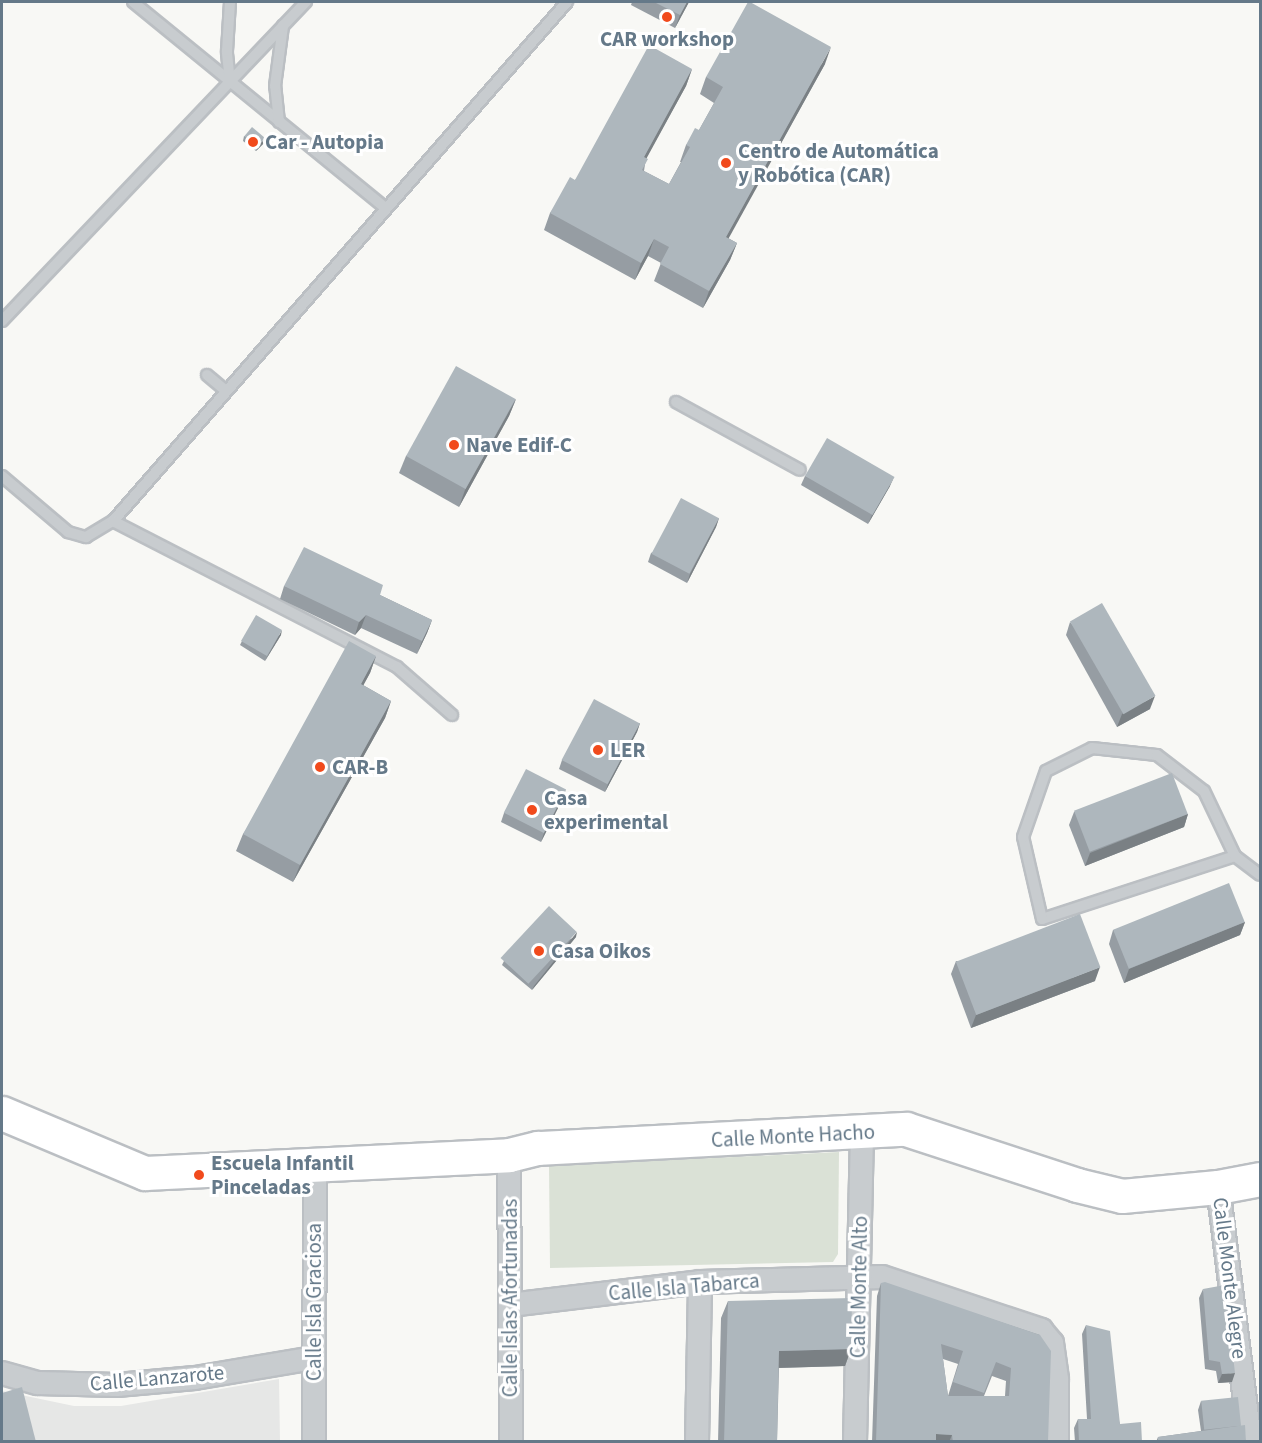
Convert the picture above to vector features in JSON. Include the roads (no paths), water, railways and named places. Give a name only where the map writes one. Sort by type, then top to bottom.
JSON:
[{"type":"main road","name":"Calle Monte Hacho","points":[[2,1113],[145,1173],[509,1155],[538,1148],[906,1129],[1077,1185],[1122,1196],[1218,1187],[1260,1179]]},
{"type":"street","name":"Calle Monte Alto","points":[[855,1442],[862,1133]]},
{"type":"street","name":"Calle Islas Afortunadas","points":[[509,1155],[511,1442]]},
{"type":"street","name":"Calle Isla Graciosa","points":[[314,1442],[315,1163]]},
{"type":"street","name":"Calle Monte Alegre","points":[[1218,1187],[1250,1442]]},
{"type":"street","name":"Calle Isla Tabarca","points":[[510,1305],[700,1282],[882,1277],[1041,1330],[1052,1343],[1057,1380],[1057,1442]]},
{"type":"street","points":[[697,1442],[700,1282]]},
{"type":"street","name":"Calle Lanzarote","points":[[2,1373],[38,1383],[117,1385],[195,1378],[313,1358]]},
{"type":"lane","points":[[134,2],[386,208]]},
{"type":"lane","points":[[230,2],[227,51],[230,82]]},
{"type":"lane","points":[[2,321],[306,2]]},
{"type":"lane","points":[[2,476],[68,532],[86,537],[113,521],[567,2]]},
{"type":"lane","points":[[279,122],[275,86],[283,26]]},
{"type":"lane","points":[[207,375],[226,391]]},
{"type":"lane","points":[[676,402],[800,470]]},
{"type":"lane","points":[[113,521],[397,668],[452,715]]},
{"type":"lane","points":[[1235,855],[1042,919],[1023,837],[1046,771],[1092,748],[1157,755],[1204,791],[1235,855],[1260,875]]},
{"type":"place","name":"CAR workshop","points":[[667,17]]},
{"type":"place","name":"Car - Autopia","points":[[253,142]]},
{"type":"place","name":"Centro de Automática y Robótica (CAR)","points":[[726,163]]},
{"type":"place","name":"Nave Edif-C","points":[[454,445]]},
{"type":"place","name":"LER","points":[[598,750]]},
{"type":"place","name":"CAR-B","points":[[320,767]]},
{"type":"place","name":"Casa experimental","points":[[532,810]]},
{"type":"place","name":"Casa Oikos","points":[[539,951]]},
{"type":"place","name":"Escuela Infantil Pinceladas","points":[[199,1175]]}]
